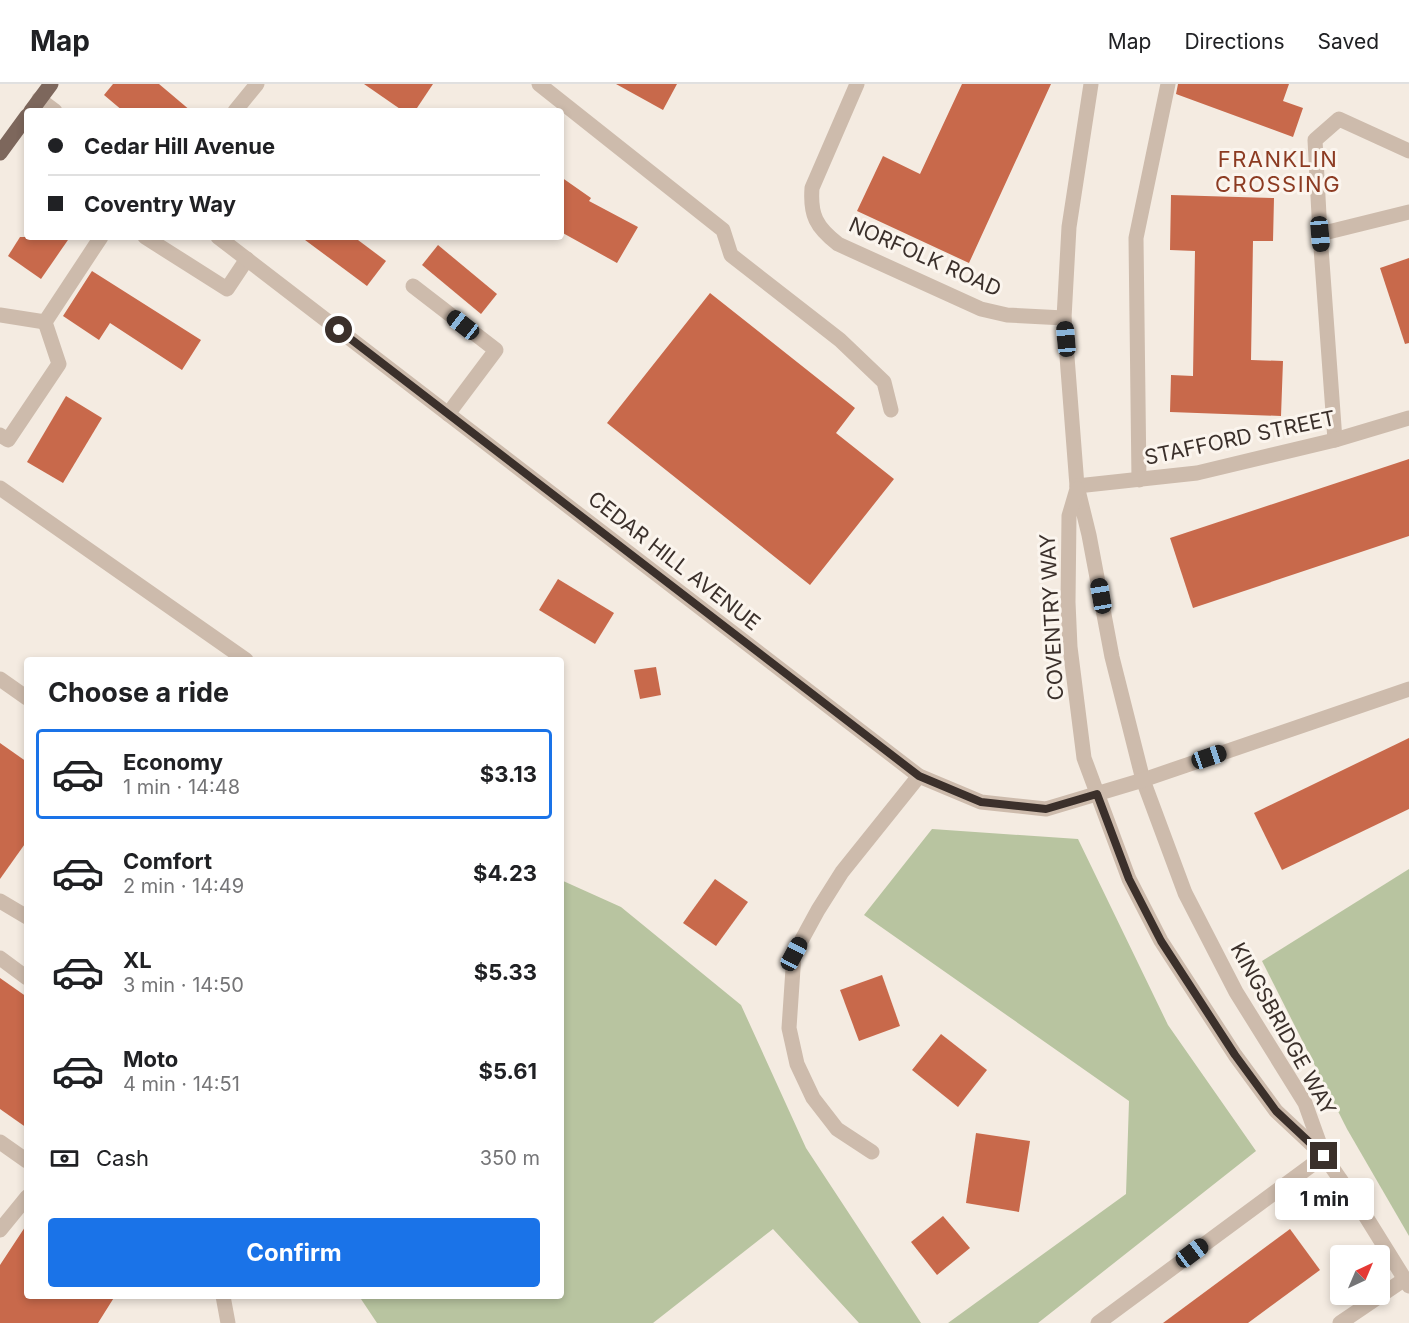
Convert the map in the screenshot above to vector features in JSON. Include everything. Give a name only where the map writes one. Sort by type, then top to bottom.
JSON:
[{"type":"main road","points":[[35,105],[51,84]]},
{"type":"main road","points":[[0,153],[24,120]]},
{"type":"street","points":[[237,108],[257,84]]},
{"type":"street","points":[[539,84],[723,230],[731,255],[840,340],[884,382],[891,410]]},
{"type":"street","name":"NORFOLK ROAD","points":[[857,84],[812,188],[811,205],[824,234],[838,244],[981,309],[1007,315],[1064,318]]},
{"type":"street","points":[[1077,486],[1064,318],[1069,227],[1091,84]]},
{"type":"street","points":[[1138,480],[1136,238],[1168,84]]},
{"type":"street","points":[[1335,440],[1320,234],[1316,140],[1340,119],[1409,151]]},
{"type":"street","points":[[1320,234],[1409,212]]},
{"type":"street","points":[[45,322],[99,240]]},
{"type":"street","points":[[150,240],[226,290],[248,260]]},
{"type":"street","name":"CEDAR HILL AVENUE","points":[[222,240],[919,776],[981,802],[1046,809],[1143,780],[1409,689]]},
{"type":"street","points":[[413,286],[496,350],[448,414]]},
{"type":"street","points":[[0,315],[45,322]]},
{"type":"street","points":[[0,435],[8,440],[59,364],[45,322]]},
{"type":"street","name":"STAFFORD STREET","points":[[1077,486],[1197,472],[1335,440],[1409,418]]},
{"type":"street","name":"COVENTRY WAY","points":[[1077,486],[1113,657],[1143,780]]},
{"type":"street","name":"COVENTRY WAY","points":[[1077,486],[1069,516],[1070,647],[1084,758],[1097,794],[1129,879],[1161,941],[1235,1055],[1276,1111],[1324,1156]]},
{"type":"street","points":[[0,488],[242,657]]},
{"type":"street","points":[[0,679],[24,696]]},
{"type":"street","points":[[872,1152],[837,1129],[813,1098],[796,1064],[789,1028],[794,954],[818,909],[842,872],[919,776]]},
{"type":"street","name":"KINGSBRIDGE WAY","points":[[1143,780],[1185,893],[1236,992],[1305,1103],[1324,1156],[1407,1282]]},
{"type":"street","points":[[0,901],[24,915]]},
{"type":"street","points":[[0,958],[24,976]]},
{"type":"street","points":[[0,1142],[24,1159]]},
{"type":"street","points":[[1098,1323],[1324,1156]]},
{"type":"street","points":[[0,1230],[24,1201]]},
{"type":"street","points":[[1340,1323],[1407,1282]]},
{"type":"street","points":[[224,1299],[228,1323]]},
{"type":"green space","points":[[932,829],[1078,839],[1168,1025],[1256,1151],[1038,1323],[948,1323],[1126,1194],[1129,1101],[864,915]]},
{"type":"green space","points":[[1409,869],[1409,1236],[1347,1129],[1262,961]]},
{"type":"green space","points":[[564,881],[621,907],[741,1005],[806,1148],[921,1323],[859,1323],[773,1229],[653,1323],[377,1323],[361,1299],[564,1299]]},
{"type":"building","points":[[113,84],[159,84],[187,108],[119,108],[104,95]]},
{"type":"building","points":[[364,84],[433,84],[417,108],[399,108]]},
{"type":"building","points":[[616,84],[677,84],[663,110]]},
{"type":"building","points":[[962,84],[1051,84],[969,263],[857,211],[883,156],[920,174]]},
{"type":"building","points":[[1178,84],[1289,84],[1283,101],[1303,108],[1293,137],[1176,94]]},
{"type":"building","points":[[564,179],[591,198],[589,201],[638,227],[617,263],[564,234]]},
{"type":"building","points":[[1171,195],[1274,198],[1273,241],[1253,241],[1251,360],[1283,361],[1281,416],[1170,412],[1171,375],[1193,376],[1195,251],[1170,250]]},
{"type":"building","points":[[20,237],[24,237],[24,240],[68,240],[41,279],[8,256]]},
{"type":"building","points":[[305,240],[358,240],[386,261],[367,286]]},
{"type":"building","points":[[438,245],[497,294],[481,314],[422,265]]},
{"type":"building","points":[[1409,258],[1409,343],[1405,344],[1380,268]]},
{"type":"building","points":[[92,271],[201,340],[182,370],[110,323],[99,340],[63,316]]},
{"type":"building","points":[[710,293],[855,408],[836,433],[894,479],[810,585],[607,423]]},
{"type":"building","points":[[66,396],[102,418],[63,483],[27,462]]},
{"type":"building","points":[[1409,459],[1409,536],[1193,608],[1170,538]]},
{"type":"building","points":[[558,579],[614,613],[595,644],[539,610]]},
{"type":"building","points":[[656,667],[661,695],[640,699],[634,670]]},
{"type":"building","points":[[1409,738],[1409,809],[1282,870],[1254,813]]},
{"type":"building","points":[[0,743],[24,760],[24,845],[0,879]]},
{"type":"building","points":[[715,879],[748,902],[716,946],[683,923]]},
{"type":"building","points":[[882,975],[900,1026],[859,1041],[840,990]]},
{"type":"building","points":[[0,978],[24,995],[24,1126],[0,1109]]},
{"type":"building","points":[[941,1034],[987,1070],[958,1107],[912,1070]]},
{"type":"building","points":[[976,1133],[1030,1141],[1019,1212],[966,1203]]},
{"type":"building","points":[[943,1216],[970,1248],[937,1275],[911,1242]]},
{"type":"building","points":[[24,1229],[24,1299],[113,1299],[98,1323],[0,1323],[0,1265]]},
{"type":"building","points":[[1290,1229],[1320,1270],[1248,1323],[1163,1323]]},
{"type":"district","name":"FRANKLIN CROSSING","points":[[1278,172]]},
{"type":"route","points":[[339,330],[919,776],[981,802],[1046,809],[1097,794],[1129,879],[1161,941],[1235,1055],[1276,1111],[1324,1156]]}]
